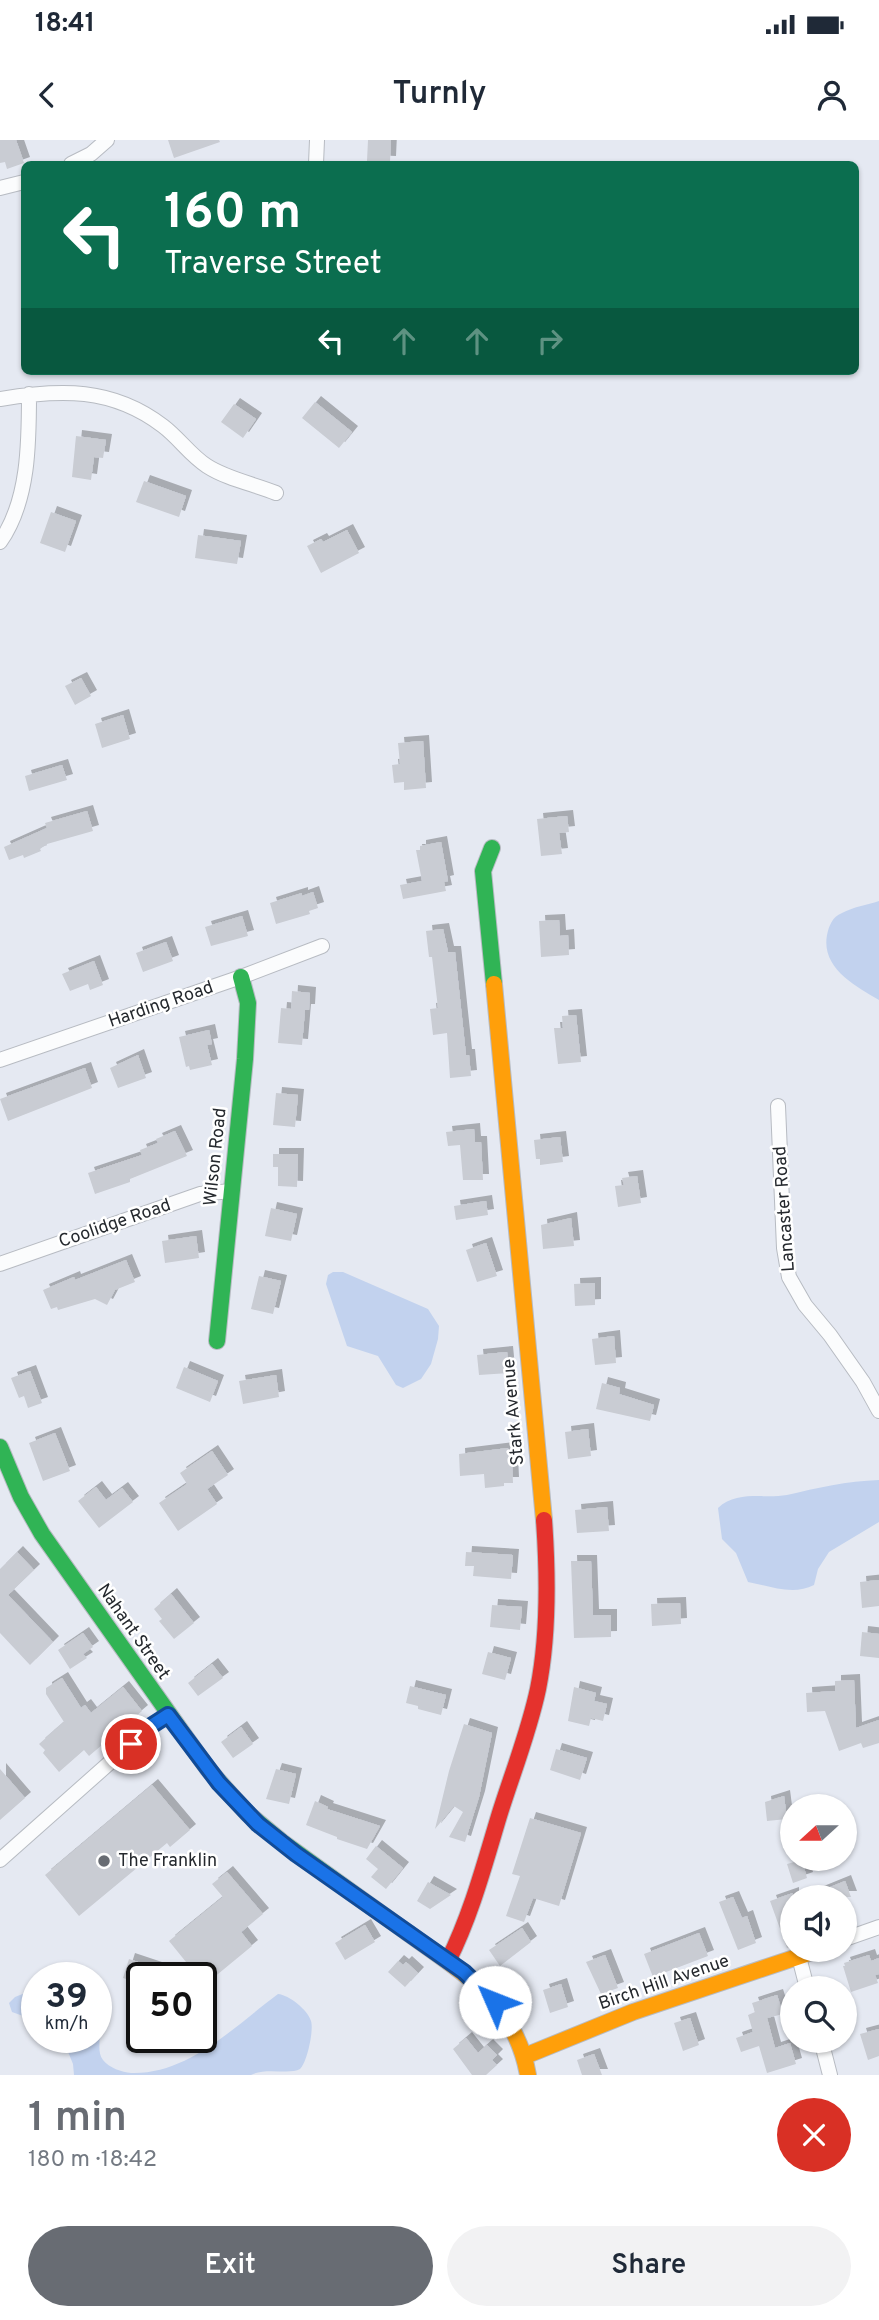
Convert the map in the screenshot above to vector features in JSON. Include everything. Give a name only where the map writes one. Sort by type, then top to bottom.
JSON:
[{"type":"street","points":[[77,161],[91,154],[107,140]]},
{"type":"street","points":[[316,161],[317,140]]},
{"type":"street","points":[[0,188],[21,183]]},
{"type":"street","points":[[0,398],[83,392],[125,404],[163,426],[207,466],[276,492]]},
{"type":"street","points":[[0,542],[7,530],[22,486],[29,433],[29,394]]},
{"type":"street","name":"Stark Avenue","points":[[448,1961],[460,1939],[474,1900],[528,1723],[540,1675],[545,1623],[546,1585],[540,1480],[484,871],[492,848]]},
{"type":"street","name":"Harding Road","points":[[0,1060],[241,977],[322,946]]},
{"type":"street","name":"Wilson Road","points":[[217,1341],[240,1123],[248,1012],[247,995],[241,977]]},
{"type":"street","name":"Lancaster Road","points":[[778,1106],[784,1248],[789,1278],[805,1305],[863,1382],[879,1410]]},
{"type":"street","name":"Coolidge Road","points":[[0,1264],[200,1195],[231,1191]]},
{"type":"street","name":"Nahant Street","points":[[0,1447],[21,1497],[42,1534],[168,1715],[219,1783],[258,1824],[296,1854],[476,1982],[504,2013],[519,2036],[528,2075]]},
{"type":"street","points":[[0,1860],[151,1726],[168,1715]]},
{"type":"street","points":[[857,1935],[879,1927]]},
{"type":"street","name":"Birch Hill Avenue","points":[[525,2056],[672,1999],[781,1962]]},
{"type":"street","points":[[824,2053],[830,2075]]},
{"type":"street","points":[[525,2056],[541,2075]]},
{"type":"shaded area","points":[[879,901],[879,1000],[850,982],[834,966],[829,957],[827,935],[832,922],[839,915]]},
{"type":"shaded area","points":[[343,1272],[428,1309],[439,1326],[438,1339],[431,1364],[421,1379],[403,1388],[396,1385],[378,1356],[347,1346],[326,1284],[328,1275]]},
{"type":"shaded area","points":[[879,1480],[879,1522],[829,1552],[818,1569],[814,1585],[798,1590],[748,1582],[736,1553],[722,1539],[718,1508],[725,1502],[742,1497],[787,1495],[844,1483]]},
{"type":"shaded area","points":[[278,1994],[298,2004],[306,2012],[312,2031],[303,2066],[296,2071],[251,2075],[74,2075],[69,2053],[100,2053],[106,2063],[116,2069],[131,2073],[152,2071],[173,2066],[199,2053],[217,2053],[217,2042]]},
{"type":"shaded area","points":[[21,1995],[21,2015],[12,2012],[9,2003]]},
{"type":"building","points":[[0,140],[16,140],[23,161],[7,169],[5,162],[0,163]]},
{"type":"building","points":[[168,140],[219,140],[220,142],[174,158]]},
{"type":"building","points":[[368,140],[391,140],[390,161],[367,161]]},
{"type":"building","points":[[315,402],[352,432],[339,448],[302,418]]},
{"type":"building","points":[[234,404],[256,419],[243,438],[221,422]]},
{"type":"building","points":[[76,436],[106,440],[103,458],[94,457],[91,480],[72,477]]},
{"type":"building","points":[[144,481],[186,496],[179,517],[136,502]]},
{"type":"building","points":[[51,512],[76,521],[65,552],[40,543]]},
{"type":"building","points":[[347,530],[359,553],[321,573],[307,546],[321,539],[323,542]]},
{"type":"building","points":[[198,535],[241,541],[237,564],[195,558]]},
{"type":"building","points":[[81,678],[91,696],[75,705],[65,686]]},
{"type":"building","points":[[123,715],[130,739],[102,748],[95,724]]},
{"type":"building","points":[[423,741],[426,788],[404,790],[404,782],[394,783],[392,765],[400,764],[398,743]]},
{"type":"building","points":[[62,765],[67,780],[29,791],[25,776]]},
{"type":"building","points":[[87,811],[93,831],[47,844],[41,851],[24,858],[23,855],[9,860],[4,847],[47,828],[45,823]]},
{"type":"building","points":[[567,816],[569,832],[559,833],[562,854],[541,856],[537,819]]},
{"type":"building","points":[[441,842],[448,881],[444,882],[446,891],[403,899],[400,885],[422,881],[416,850],[420,850],[420,846]]},
{"type":"building","points":[[313,892],[318,908],[309,911],[310,914],[276,924],[270,903]]},
{"type":"building","points":[[242,916],[248,936],[211,946],[205,927]]},
{"type":"building","points":[[559,920],[560,936],[568,935],[569,955],[541,957],[539,921]]},
{"type":"building","points":[[443,929],[448,952],[455,952],[466,1055],[469,1055],[471,1076],[450,1078],[447,1033],[433,1035],[430,1009],[438,1008],[426,931]]},
{"type":"building","points":[[166,942],[173,961],[143,972],[136,953]]},
{"type":"building","points":[[94,961],[103,985],[90,990],[88,984],[70,991],[62,974]]},
{"type":"building","points":[[292,991],[310,993],[309,1010],[305,1010],[302,1045],[278,1043],[281,1008],[291,1009]]},
{"type":"building","points":[[576,1015],[581,1062],[558,1064],[554,1028],[563,1028],[562,1016]]},
{"type":"building","points":[[209,1030],[212,1044],[207,1045],[212,1065],[190,1070],[189,1066],[186,1067],[179,1037]]},
{"type":"building","points":[[138,1055],[146,1078],[118,1088],[110,1068]]},
{"type":"building","points":[[85,1068],[92,1088],[8,1121],[0,1099]]},
{"type":"building","points":[[276,1093],[298,1095],[295,1127],[273,1125]]},
{"type":"building","points":[[474,1129],[475,1142],[481,1142],[483,1180],[463,1180],[460,1145],[448,1146],[446,1132]]},
{"type":"building","points":[[175,1131],[187,1156],[130,1179],[130,1182],[95,1194],[88,1173],[142,1155],[140,1150],[158,1143],[156,1139]]},
{"type":"building","points":[[560,1137],[563,1162],[540,1165],[540,1159],[536,1159],[534,1140]]},
{"type":"building","points":[[273,1154],[298,1154],[297,1187],[278,1186],[278,1167],[273,1167]]},
{"type":"building","points":[[637,1176],[641,1203],[618,1207],[615,1186],[624,1185],[622,1178]]},
{"type":"building","points":[[486,1201],[488,1215],[456,1220],[454,1206]]},
{"type":"building","points":[[271,1208],[297,1214],[291,1241],[265,1236]]},
{"type":"building","points":[[571,1218],[574,1246],[543,1249],[541,1225]]},
{"type":"building","points":[[196,1236],[199,1258],[165,1263],[162,1241]]},
{"type":"building","points":[[486,1243],[497,1276],[477,1282],[466,1250]]},
{"type":"building","points":[[126,1260],[135,1282],[115,1290],[107,1305],[95,1299],[58,1310],[57,1307],[51,1309],[43,1290]]},
{"type":"building","points":[[259,1276],[281,1281],[273,1314],[251,1309]]},
{"type":"building","points":[[595,1283],[595,1305],[575,1306],[574,1284]]},
{"type":"building","points":[[614,1336],[616,1363],[595,1365],[592,1339]]},
{"type":"building","points":[[507,1352],[509,1373],[479,1375],[477,1355]]},
{"type":"building","points":[[184,1367],[218,1381],[210,1402],[176,1388]]},
{"type":"building","points":[[30,1371],[42,1403],[28,1408],[24,1396],[19,1398],[11,1378]]},
{"type":"building","points":[[276,1375],[279,1397],[243,1404],[239,1381]]},
{"type":"building","points":[[602,1383],[620,1388],[619,1394],[654,1405],[650,1421],[596,1409]]},
{"type":"building","points":[[588,1429],[591,1456],[568,1459],[565,1432]]},
{"type":"building","points":[[55,1433],[70,1471],[43,1481],[29,1443]]},
{"type":"building","points":[[508,1448],[513,1483],[485,1488],[484,1474],[460,1476],[459,1454]]},
{"type":"building","points":[[212,1451],[228,1475],[207,1489],[217,1504],[178,1531],[159,1503],[187,1484],[180,1473]]},
{"type":"building","points":[[96,1487],[106,1500],[122,1488],[133,1502],[99,1528],[78,1501]]},
{"type":"building","points":[[607,1507],[609,1531],[577,1533],[575,1510]]},
{"type":"building","points":[[17,1552],[34,1570],[8,1595],[53,1642],[30,1665],[0,1633],[0,1569]]},
{"type":"building","points":[[466,1552],[513,1555],[511,1579],[473,1576],[474,1566],[465,1566]]},
{"type":"building","points":[[571,1561],[591,1561],[593,1615],[611,1615],[611,1637],[574,1638]]},
{"type":"building","points":[[879,1580],[879,1606],[862,1608],[860,1582]]},
{"type":"building","points":[[171,1594],[194,1623],[174,1639],[159,1621],[162,1619],[154,1609]]},
{"type":"building","points":[[680,1603],[681,1624],[652,1626],[651,1604]]},
{"type":"building","points":[[492,1605],[522,1607],[520,1630],[490,1627]]},
{"type":"building","points":[[862,1632],[879,1634],[879,1658],[860,1656]]},
{"type":"building","points":[[83,1633],[93,1647],[83,1654],[87,1658],[70,1669],[58,1650]]},
{"type":"building","points":[[488,1652],[511,1658],[505,1680],[482,1674]]},
{"type":"building","points":[[212,1664],[223,1678],[198,1696],[188,1683]]},
{"type":"building","points":[[62,1678],[81,1708],[85,1705],[91,1713],[123,1687],[142,1711],[89,1756],[84,1750],[59,1772],[39,1744],[64,1722],[46,1694],[46,1688]]},
{"type":"building","points":[[854,1680],[856,1728],[879,1720],[879,1743],[863,1748],[861,1743],[839,1751],[825,1711],[807,1712],[806,1693],[835,1691],[835,1681]]},
{"type":"building","points":[[410,1686],[446,1695],[441,1715],[406,1703]]},
{"type":"building","points":[[574,1687],[596,1693],[594,1701],[607,1704],[603,1721],[591,1718],[589,1726],[568,1721]]},
{"type":"building","points":[[464,1724],[492,1733],[479,1797],[465,1842],[449,1837],[463,1812],[454,1806],[435,1829]]},
{"type":"building","points":[[241,1727],[253,1744],[233,1758],[221,1742]]},
{"type":"building","points":[[556,1749],[587,1758],[580,1780],[550,1770]]},
{"type":"building","points":[[0,1769],[25,1798],[0,1820]]},
{"type":"building","points":[[276,1769],[296,1774],[289,1804],[266,1799]]},
{"type":"building","name":"The Franklin","points":[[152,1785],[190,1830],[170,1847],[167,1843],[79,1916],[45,1875]]},
{"type":"building","points":[[780,1797],[780,1820],[767,1821],[765,1802]]},
{"type":"building","points":[[315,1801],[328,1807],[327,1809],[380,1826],[367,1849],[306,1825]]},
{"type":"building","points":[[530,1818],[581,1833],[559,1906],[533,1898],[524,1922],[506,1916],[520,1876],[512,1874]]},
{"type":"building","points":[[376,1846],[403,1868],[386,1889],[371,1877],[378,1869],[366,1859]]},
{"type":"building","points":[[789,1871],[805,1871],[807,1878],[793,1883]]},
{"type":"building","points":[[227,1872],[263,1914],[241,1932],[252,1946],[217,1975],[217,1962],[186,1962],[169,1941],[223,1897],[212,1884]]},
{"type":"building","points":[[428,1882],[451,1895],[430,1909],[417,1901]]},
{"type":"building","points":[[733,1897],[742,1918],[747,1916],[756,1943],[738,1950],[719,1902]]},
{"type":"building","points":[[780,1898],[780,1929],[770,1901]]},
{"type":"building","points":[[365,1925],[375,1942],[345,1960],[335,1943]]},
{"type":"building","points":[[522,1928],[531,1942],[500,1966],[489,1950]]},
{"type":"building","points":[[699,1933],[708,1956],[653,1977],[644,1954]]},
{"type":"building","points":[[605,1955],[618,1988],[601,1994],[586,1962]]},
{"type":"building","points":[[869,1955],[871,1961],[879,1958],[879,1974],[875,1975],[878,1983],[857,1990],[857,1976],[846,1976],[843,1966],[847,1962],[857,1962],[857,1959]]},
{"type":"building","points":[[398,1961],[403,1965],[406,1962],[418,1973],[405,1987],[388,1972]]},
{"type":"building","points":[[561,1984],[568,2007],[550,2013],[543,1990]]},
{"type":"building","points":[[777,1995],[780,2015],[767,2018],[775,2048],[780,2046],[780,2053],[793,2053],[796,2064],[767,2073],[759,2046],[741,2052],[736,2038],[753,2032],[748,2015],[755,2012],[752,2003]]},
{"type":"building","points":[[690,2018],[699,2045],[683,2051],[674,2023]]},
{"type":"building","points":[[879,2029],[879,2056],[868,2060],[860,2034]]},
{"type":"building","points":[[466,2038],[478,2053],[487,2045],[497,2055],[492,2060],[497,2065],[486,2075],[472,2075],[453,2049]]},
{"type":"building","points":[[594,2054],[602,2075],[582,2075],[577,2060]]},
{"type":"traffic: fast","points":[[492,848],[483,871],[494,984]]},
{"type":"traffic: fast","points":[[217,1341],[245,1059],[248,1003],[241,977]]},
{"type":"traffic: fast","points":[[0,1447],[21,1497],[42,1534],[208,1769],[247,1813],[282,1842],[408,1933]]},
{"type":"traffic: slow","points":[[494,984],[544,1520]]},
{"type":"traffic: slow","points":[[408,1933],[467,1976],[499,2009],[512,2028],[528,2075]]},
{"type":"traffic: slow","points":[[525,2056],[633,2012],[782,1962]]},
{"type":"traffic: jam","points":[[448,1961],[477,1890],[538,1689],[547,1605],[544,1520]]},
{"type":"place","name":"The Franklin","points":[[104,1861]]},
{"type":"route","points":[[131,1744],[168,1715],[219,1783],[258,1824],[296,1854],[464,1972],[495,2002]]}]
